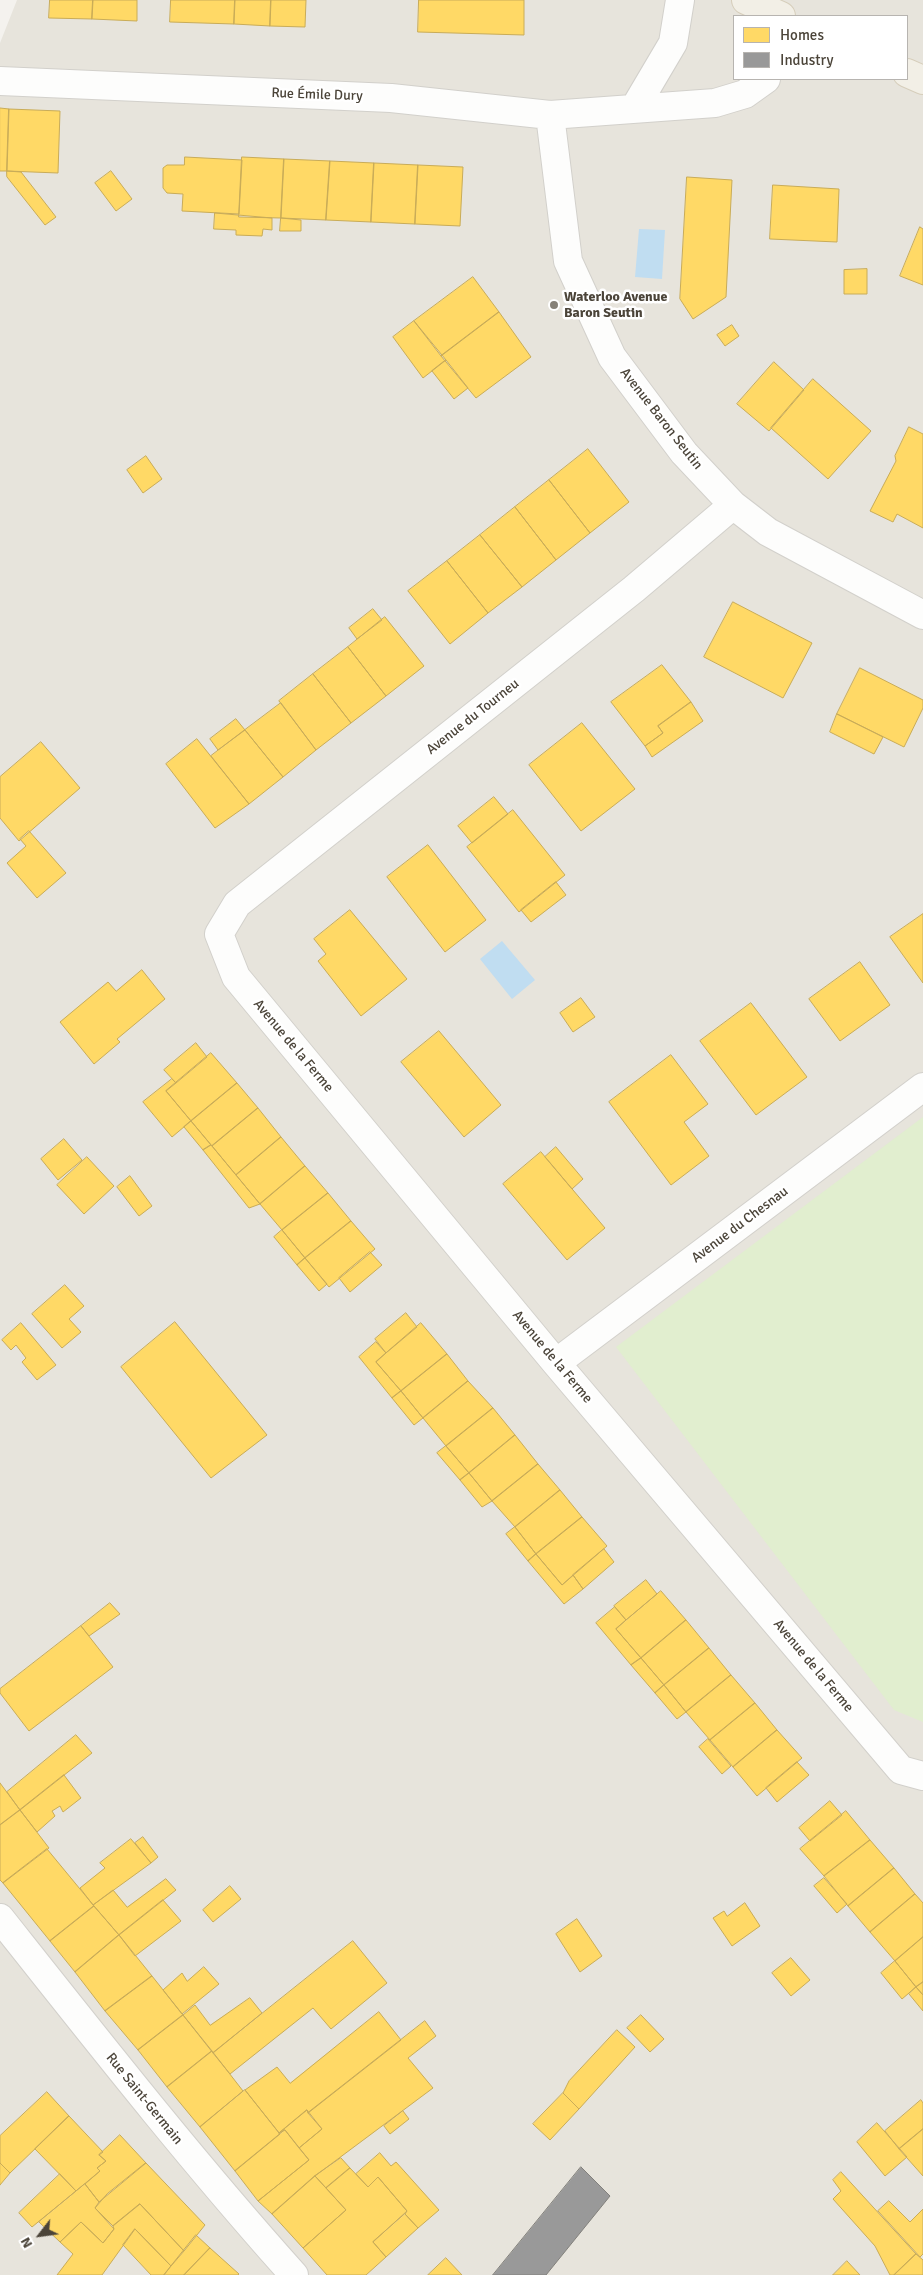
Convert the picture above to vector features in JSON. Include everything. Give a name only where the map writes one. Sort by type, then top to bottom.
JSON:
[{"type":"main road","points":[[746,0],[779,15]]},
{"type":"main road","points":[[908,73],[923,80]]},
{"type":"street","points":[[634,109],[673,43],[680,0]]},
{"type":"street","name":"Rue Émile Dury","points":[[0,81],[391,98],[550,115],[715,103],[745,94],[765,80]]},
{"type":"street","name":"Avenue Baron Seutin","points":[[550,115],[568,261],[612,356],[684,453],[732,505],[768,532],[923,615]]},
{"type":"street","name":"Avenue du Tourneu","points":[[219,934],[238,904],[634,589],[732,505]]},
{"type":"street","name":"Avenue de la Ferme","points":[[219,934],[236,977],[556,1363],[912,1773],[923,1798]]},
{"type":"street","name":"Avenue du Chesnau","points":[[556,1363],[923,1087]]},
{"type":"street","name":"Rue Saint-Germain","points":[[0,1918],[154,2111],[238,2212],[294,2275]]},
{"type":"shaded area","points":[[17,0],[923,0],[923,2275],[0,2275],[0,43]]},
{"type":"green space","points":[[923,1117],[923,1722],[894,1710],[616,1347]]},
{"type":"water","points":[[639,229],[665,230],[662,279],[635,277]]},
{"type":"water","points":[[502,941],[535,980],[512,999],[480,959]]},
{"type":"building: Homes","points":[[50,0],[93,0],[92,19],[49,18]]},
{"type":"building: Homes","points":[[93,0],[137,0],[137,21],[92,19]]},
{"type":"building: Homes","points":[[171,0],[235,0],[234,24],[170,22]]},
{"type":"building: Homes","points":[[235,0],[271,0],[270,26],[234,24]]},
{"type":"building: Homes","points":[[271,0],[306,0],[305,27],[270,26]]},
{"type":"building: Homes","points":[[419,0],[524,0],[524,35],[418,32]]},
{"type":"building: Homes","points":[[0,108],[9,109],[7,171],[0,171]]},
{"type":"building: Homes","points":[[9,109],[60,111],[58,173],[7,171]]},
{"type":"building: Homes","points":[[185,157],[242,160],[239,214],[182,211],[183,194],[167,193],[163,188],[163,168],[167,165],[184,165]]},
{"type":"building: Homes","points":[[242,157],[284,159],[281,218],[239,217]]},
{"type":"building: Homes","points":[[284,159],[330,161],[326,220],[281,218]]},
{"type":"building: Homes","points":[[330,161],[374,163],[371,222],[326,220]]},
{"type":"building: Homes","points":[[374,163],[418,165],[415,224],[371,222]]},
{"type":"building: Homes","points":[[418,165],[463,167],[460,226],[415,224]]},
{"type":"building: Homes","points":[[7,171],[21,172],[56,217],[45,225],[7,177]]},
{"type":"building: Homes","points":[[111,171],[132,199],[116,211],[95,183]]},
{"type":"building: Homes","points":[[687,177],[732,180],[726,297],[693,319],[680,299]]},
{"type":"building: Homes","points":[[773,185],[839,189],[837,242],[770,239]]},
{"type":"building: Homes","points":[[215,213],[272,218],[272,230],[263,229],[262,236],[236,235],[236,230],[214,229]]},
{"type":"building: Homes","points":[[281,218],[301,220],[301,231],[280,231]]},
{"type":"building: Homes","points":[[920,227],[923,229],[923,285],[900,276]]},
{"type":"building: Homes","points":[[867,269],[867,294],[844,294],[844,270]]},
{"type":"building: Homes","points":[[473,277],[499,312],[441,356],[414,321]]},
{"type":"building: Homes","points":[[499,312],[531,357],[476,398],[441,356]]},
{"type":"building: Homes","points":[[414,321],[446,360],[423,378],[393,337]]},
{"type":"building: Homes","points":[[732,325],[739,336],[725,346],[717,335]]},
{"type":"building: Homes","points":[[446,360],[468,388],[454,399],[432,371]]},
{"type":"building: Homes","points":[[774,362],[804,390],[769,431],[737,404]]},
{"type":"building: Homes","points":[[813,379],[871,431],[828,479],[771,428]]},
{"type":"building: Homes","points":[[909,427],[923,434],[923,528],[897,514],[893,522],[870,511],[896,461],[895,456]]},
{"type":"building: Homes","points":[[588,449],[629,502],[590,533],[549,480]]},
{"type":"building: Homes","points":[[146,456],[162,479],[143,493],[127,470]]},
{"type":"building: Homes","points":[[549,480],[590,533],[556,560],[515,507]]},
{"type":"building: Homes","points":[[515,507],[556,560],[522,587],[480,535]]},
{"type":"building: Homes","points":[[480,535],[522,587],[488,613],[447,561]]},
{"type":"building: Homes","points":[[447,561],[488,613],[450,644],[408,591]]},
{"type":"building: Homes","points":[[733,602],[812,643],[783,698],[704,657]]},
{"type":"building: Homes","points":[[373,609],[382,620],[357,639],[349,628]]},
{"type":"building: Homes","points":[[385,617],[424,666],[386,696],[348,647]]},
{"type":"building: Homes","points":[[348,647],[386,696],[351,723],[313,674]]},
{"type":"building: Homes","points":[[662,665],[691,702],[658,726],[663,733],[645,746],[611,702]]},
{"type":"building: Homes","points":[[860,668],[923,700],[923,708],[904,747],[837,714]]},
{"type":"building: Homes","points":[[313,674],[351,723],[316,750],[279,701]]},
{"type":"building: Homes","points":[[691,702],[703,721],[652,757],[645,746],[663,733],[658,726]]},
{"type":"building: Homes","points":[[281,703],[316,750],[283,777],[245,730]]},
{"type":"building: Homes","points":[[837,714],[883,737],[874,754],[830,732]]},
{"type":"building: Homes","points":[[236,719],[245,730],[218,750],[210,739]]},
{"type":"building: Homes","points":[[582,723],[635,789],[581,831],[529,765]]},
{"type":"building: Homes","points":[[245,730],[283,777],[249,804],[211,756]]},
{"type":"building: Homes","points":[[197,739],[249,804],[215,828],[166,764]]},
{"type":"building: Homes","points":[[41,742],[80,788],[19,841],[0,818],[0,777]]},
{"type":"building: Homes","points":[[494,797],[508,814],[472,843],[458,826]]},
{"type":"building: Homes","points":[[513,810],[565,875],[519,912],[467,847]]},
{"type":"building: Homes","points":[[29,831],[66,873],[37,898],[7,863],[26,846],[20,839]]},
{"type":"building: Homes","points":[[428,845],[486,920],[445,952],[387,877]]},
{"type":"building: Homes","points":[[556,882],[566,895],[531,922],[521,910]]},
{"type":"building: Homes","points":[[350,910],[407,979],[361,1016],[318,961],[326,954],[314,939]]},
{"type":"building: Homes","points":[[923,914],[923,983],[890,937]]},
{"type":"building: Homes","points":[[860,962],[890,1005],[840,1041],[809,999]]},
{"type":"building: Homes","points":[[142,970],[165,999],[117,1039],[120,1042],[94,1064],[60,1022],[108,982],[116,991]]},
{"type":"building: Homes","points":[[581,998],[595,1017],[573,1032],[560,1013]]},
{"type":"building: Homes","points":[[751,1003],[807,1077],[756,1115],[700,1041]]},
{"type":"building: Homes","points":[[439,1031],[501,1105],[464,1137],[401,1062]]},
{"type":"building: Homes","points":[[196,1043],[207,1057],[176,1083],[164,1070]]},
{"type":"building: Homes","points":[[211,1053],[237,1083],[191,1121],[166,1091]]},
{"type":"building: Homes","points":[[671,1055],[708,1104],[684,1122],[709,1156],[671,1185],[609,1102]]},
{"type":"building: Homes","points":[[172,1079],[176,1083],[166,1091],[191,1121],[172,1137],[143,1102]]},
{"type":"building: Homes","points":[[237,1083],[258,1108],[212,1146],[191,1121]]},
{"type":"building: Homes","points":[[258,1108],[281,1137],[236,1175],[212,1146]]},
{"type":"building: Homes","points":[[191,1121],[211,1145],[203,1150],[184,1127]]},
{"type":"building: Homes","points":[[281,1137],[305,1166],[260,1204],[236,1175]]},
{"type":"building: Homes","points":[[64,1139],[82,1160],[58,1180],[41,1159]]},
{"type":"building: Homes","points":[[211,1145],[260,1204],[249,1208],[203,1150]]},
{"type":"building: Homes","points":[[556,1147],[583,1179],[572,1189],[545,1157]]},
{"type":"building: Homes","points":[[541,1152],[605,1228],[567,1260],[503,1184]]},
{"type":"building: Homes","points":[[87,1157],[114,1186],[84,1214],[57,1185]]},
{"type":"building: Homes","points":[[305,1166],[328,1193],[282,1230],[260,1204]]},
{"type":"building: Homes","points":[[130,1176],[152,1206],[139,1216],[117,1187]]},
{"type":"building: Homes","points":[[328,1193],[351,1221],[305,1258],[282,1230]]},
{"type":"building: Homes","points":[[351,1221],[375,1249],[329,1287],[305,1258]]},
{"type":"building: Homes","points":[[282,1230],[305,1258],[297,1265],[274,1237]]},
{"type":"building: Homes","points":[[370,1252],[382,1265],[350,1292],[339,1278]]},
{"type":"building: Homes","points":[[305,1258],[327,1284],[319,1291],[297,1265]]},
{"type":"building: Homes","points":[[65,1285],[84,1306],[69,1319],[81,1332],[62,1348],[32,1314]]},
{"type":"building: Homes","points":[[406,1313],[417,1327],[386,1353],[375,1339]]},
{"type":"building: Homes","points":[[175,1322],[267,1435],[211,1478],[121,1367]]},
{"type":"building: Homes","points":[[21,1323],[56,1365],[37,1380],[22,1362],[26,1358],[16,1345],[11,1350],[2,1340]]},
{"type":"building: Homes","points":[[421,1323],[447,1354],[401,1391],[376,1362]]},
{"type":"building: Homes","points":[[376,1342],[386,1353],[376,1362],[401,1391],[392,1398],[359,1357]]},
{"type":"building: Homes","points":[[447,1354],[468,1381],[423,1418],[401,1391]]},
{"type":"building: Homes","points":[[468,1381],[493,1408],[446,1446],[423,1418]]},
{"type":"building: Homes","points":[[401,1391],[423,1418],[414,1425],[392,1398]]},
{"type":"building: Homes","points":[[493,1408],[515,1435],[469,1473],[446,1446]]},
{"type":"building: Homes","points":[[515,1435],[538,1464],[492,1501],[469,1473]]},
{"type":"building: Homes","points":[[446,1446],[469,1473],[460,1480],[437,1453]]},
{"type":"building: Homes","points":[[538,1464],[560,1490],[515,1527],[492,1501]]},
{"type":"building: Homes","points":[[469,1473],[492,1501],[482,1507],[460,1480]]},
{"type":"building: Homes","points":[[560,1490],[582,1517],[536,1554],[515,1527]]},
{"type":"building: Homes","points":[[582,1517],[607,1546],[562,1585],[536,1554]]},
{"type":"building: Homes","points":[[515,1527],[536,1554],[528,1561],[506,1534]]},
{"type":"building: Homes","points":[[604,1549],[614,1562],[583,1589],[573,1575]]},
{"type":"building: Homes","points":[[536,1554],[562,1585],[573,1575],[583,1589],[564,1604],[528,1561]]},
{"type":"building: Homes","points":[[646,1580],[657,1594],[626,1620],[614,1606]]},
{"type":"building: Homes","points":[[661,1591],[686,1620],[641,1658],[616,1629]]},
{"type":"building: Homes","points":[[110,1603],[120,1614],[89,1636],[81,1626]]},
{"type":"building: Homes","points":[[615,1607],[626,1620],[616,1629],[641,1658],[631,1665],[596,1623]]},
{"type":"building: Homes","points":[[686,1620],[709,1648],[664,1685],[641,1658]]},
{"type":"building: Homes","points":[[81,1626],[113,1667],[29,1731],[0,1693],[0,1689]]},
{"type":"building: Homes","points":[[709,1648],[731,1675],[686,1712],[664,1685]]},
{"type":"building: Homes","points":[[641,1658],[664,1685],[655,1693],[631,1665]]},
{"type":"building: Homes","points":[[731,1675],[755,1703],[710,1740],[686,1712]]},
{"type":"building: Homes","points":[[664,1685],[686,1712],[677,1719],[655,1693]]},
{"type":"building: Homes","points":[[755,1703],[777,1730],[733,1767],[710,1740]]},
{"type":"building: Homes","points":[[777,1730],[802,1758],[757,1796],[733,1767]]},
{"type":"building: Homes","points":[[76,1735],[92,1753],[20,1810],[7,1792]]},
{"type":"building: Homes","points":[[708,1739],[731,1766],[722,1774],[699,1747]]},
{"type":"building: Homes","points":[[797,1762],[809,1775],[777,1802],[766,1788]]},
{"type":"building: Homes","points":[[64,1775],[81,1798],[63,1812],[60,1806],[52,1811],[55,1816],[37,1832],[20,1810]]},
{"type":"building: Homes","points":[[0,1783],[20,1810],[0,1825]]},
{"type":"building: Homes","points":[[830,1801],[842,1815],[810,1841],[799,1828]]},
{"type":"building: Homes","points":[[20,1810],[49,1848],[3,1883],[0,1880],[0,1825]]},
{"type":"building: Homes","points":[[846,1811],[870,1840],[824,1876],[800,1849]]},
{"type":"building: Homes","points":[[143,1837],[158,1857],[151,1863],[135,1843]]},
{"type":"building: Homes","points":[[131,1839],[151,1863],[93,1905],[80,1888],[105,1868],[100,1863]]},
{"type":"building: Homes","points":[[870,1840],[894,1868],[848,1906],[824,1876]]},
{"type":"building: Homes","points":[[47,1849],[94,1906],[50,1941],[3,1883]]},
{"type":"building: Homes","points":[[894,1868],[915,1894],[870,1932],[848,1906]]},
{"type":"building: Homes","points":[[824,1878],[847,1904],[837,1913],[814,1886]]},
{"type":"building: Homes","points":[[166,1879],[176,1890],[119,1935],[93,1905],[113,1890],[127,1907]]},
{"type":"building: Homes","points":[[230,1886],[241,1899],[213,1922],[203,1910]]},
{"type":"building: Homes","points":[[915,1894],[923,1903],[923,1937],[895,1961],[870,1932]]},
{"type":"building: Homes","points":[[163,1900],[181,1921],[135,1956],[119,1935]]},
{"type":"building: Homes","points":[[745,1903],[760,1926],[732,1946],[713,1918],[724,1911],[727,1916]]},
{"type":"building: Homes","points":[[94,1906],[119,1935],[75,1972],[50,1941]]},
{"type":"building: Homes","points":[[577,1919],[602,1956],[580,1972],[556,1934]]},
{"type":"building: Homes","points":[[119,1935],[152,1976],[105,2011],[75,1972]]},
{"type":"building: Homes","points":[[923,1937],[923,1982],[916,1987],[895,1961]]},
{"type":"building: Homes","points":[[353,1941],[387,1983],[331,2029],[313,2008],[230,2074],[213,2053]]},
{"type":"building: Homes","points":[[791,1958],[810,1980],[791,1996],[772,1973]]},
{"type":"building: Homes","points":[[895,1961],[916,1987],[902,1999],[881,1973]]},
{"type":"building: Homes","points":[[204,1967],[219,1984],[182,2014],[163,1990],[182,1973],[187,1981]]},
{"type":"building: Homes","points":[[152,1976],[183,2015],[138,2050],[105,2011]]},
{"type":"building: Homes","points":[[923,1982],[923,1995],[916,1987]]},
{"type":"building: Homes","points":[[916,1987],[923,1995],[923,2011],[909,1994]]},
{"type":"building: Homes","points":[[250,1998],[262,2013],[213,2053],[183,2015],[195,2005],[210,2025]]},
{"type":"building: Homes","points":[[379,2012],[401,2040],[308,2113],[307,2110],[279,2133],[245,2090],[277,2067],[290,2083]]},
{"type":"building: Homes","points":[[183,2015],[212,2051],[167,2087],[138,2050]]},
{"type":"building: Homes","points":[[641,2015],[664,2039],[650,2052],[627,2028]]},
{"type":"building: Homes","points":[[425,2021],[436,2036],[408,2058],[433,2088],[315,2176],[272,2214],[258,2201],[309,2160],[299,2148],[322,2129],[308,2113]]},
{"type":"building: Homes","points":[[617,2030],[635,2047],[579,2109],[563,2093],[569,2081]]},
{"type":"building: Homes","points":[[212,2051],[243,2091],[200,2127],[167,2087]]},
{"type":"building: Homes","points":[[245,2090],[280,2134],[235,2171],[200,2127]]},
{"type":"building: Homes","points":[[47,2092],[69,2116],[10,2173],[0,2163],[0,2136]]},
{"type":"building: Homes","points":[[563,2093],[579,2109],[550,2140],[533,2124]]},
{"type":"building: Homes","points":[[921,2100],[923,2103],[923,2129],[899,2149],[885,2131]]},
{"type":"building: Homes","points":[[307,2110],[322,2129],[299,2148],[285,2130],[279,2133]]},
{"type":"building: Homes","points":[[403,2111],[409,2119],[390,2134],[384,2126]]},
{"type":"building: Homes","points":[[69,2116],[103,2152],[99,2155],[106,2161],[97,2168],[100,2171],[76,2191],[35,2149]]},
{"type":"building: Homes","points":[[877,2123],[907,2157],[885,2176],[857,2142]]},
{"type":"building: Homes","points":[[923,2129],[923,2176],[899,2149]]},
{"type":"building: Homes","points":[[285,2130],[309,2160],[258,2201],[235,2171]]},
{"type":"building: Homes","points":[[120,2135],[146,2163],[99,2202],[85,2184],[100,2171],[97,2168],[106,2161],[99,2155]]},
{"type":"building: Homes","points":[[380,2153],[391,2166],[396,2162],[439,2210],[418,2228],[405,2214],[407,2211],[378,2177],[368,2187],[356,2174]]},
{"type":"building: Homes","points":[[341,2158],[350,2168],[326,2188],[315,2176]]},
{"type":"building: Homes","points":[[0,2163],[10,2173],[0,2185]]},
{"type":"building: Homes","points":[[146,2163],[205,2225],[184,2251],[140,2204],[113,2226],[95,2208],[107,2194]]},
{"type":"building: Homes","points":[[350,2168],[368,2187],[378,2177],[407,2211],[373,2242],[386,2257],[366,2275],[327,2275],[303,2248],[346,2210],[326,2188]]},
{"type":"building: Homes","points":[[841,2172],[916,2254],[894,2275],[890,2275],[875,2246],[833,2199],[841,2191],[833,2180]]},
{"type":"building: Homes","points":[[60,2174],[76,2191],[32,2227],[19,2213]]},
{"type":"building: Homes","points":[[315,2176],[346,2210],[303,2248],[272,2214]]},
{"type":"building: Homes","points":[[85,2184],[99,2202],[95,2208],[114,2229],[103,2243],[81,2222],[60,2242],[39,2222]]},
{"type":"building: Homes","points":[[889,2201],[910,2222],[923,2209],[923,2254],[920,2257],[878,2211]]},
{"type":"building: Homes","points":[[140,2204],[184,2251],[171,2266],[135,2229],[102,2275],[57,2275],[73,2254],[60,2242],[81,2222],[103,2243],[114,2229],[113,2226]]},
{"type":"building: Homes","points":[[405,2214],[418,2228],[386,2257],[373,2242]]},
{"type":"building: Homes","points":[[135,2229],[171,2266],[164,2275],[151,2275],[123,2245]]},
{"type":"building: Homes","points":[[196,2235],[210,2248],[184,2275],[164,2275]]},
{"type":"building: Homes","points":[[210,2248],[239,2274],[184,2275]]},
{"type":"building: Homes","points":[[916,2254],[923,2260],[923,2275],[894,2275]]},
{"type":"building: Homes","points":[[446,2258],[462,2275],[428,2275]]},
{"type":"building: Homes","points":[[847,2261],[860,2275],[833,2275]]},
{"type":"building: Industry","points":[[581,2167],[610,2196],[546,2275],[493,2275]]},
{"type":"place","name":"Waterloo Avenue Baron Seutin","points":[[554,305]]}]
